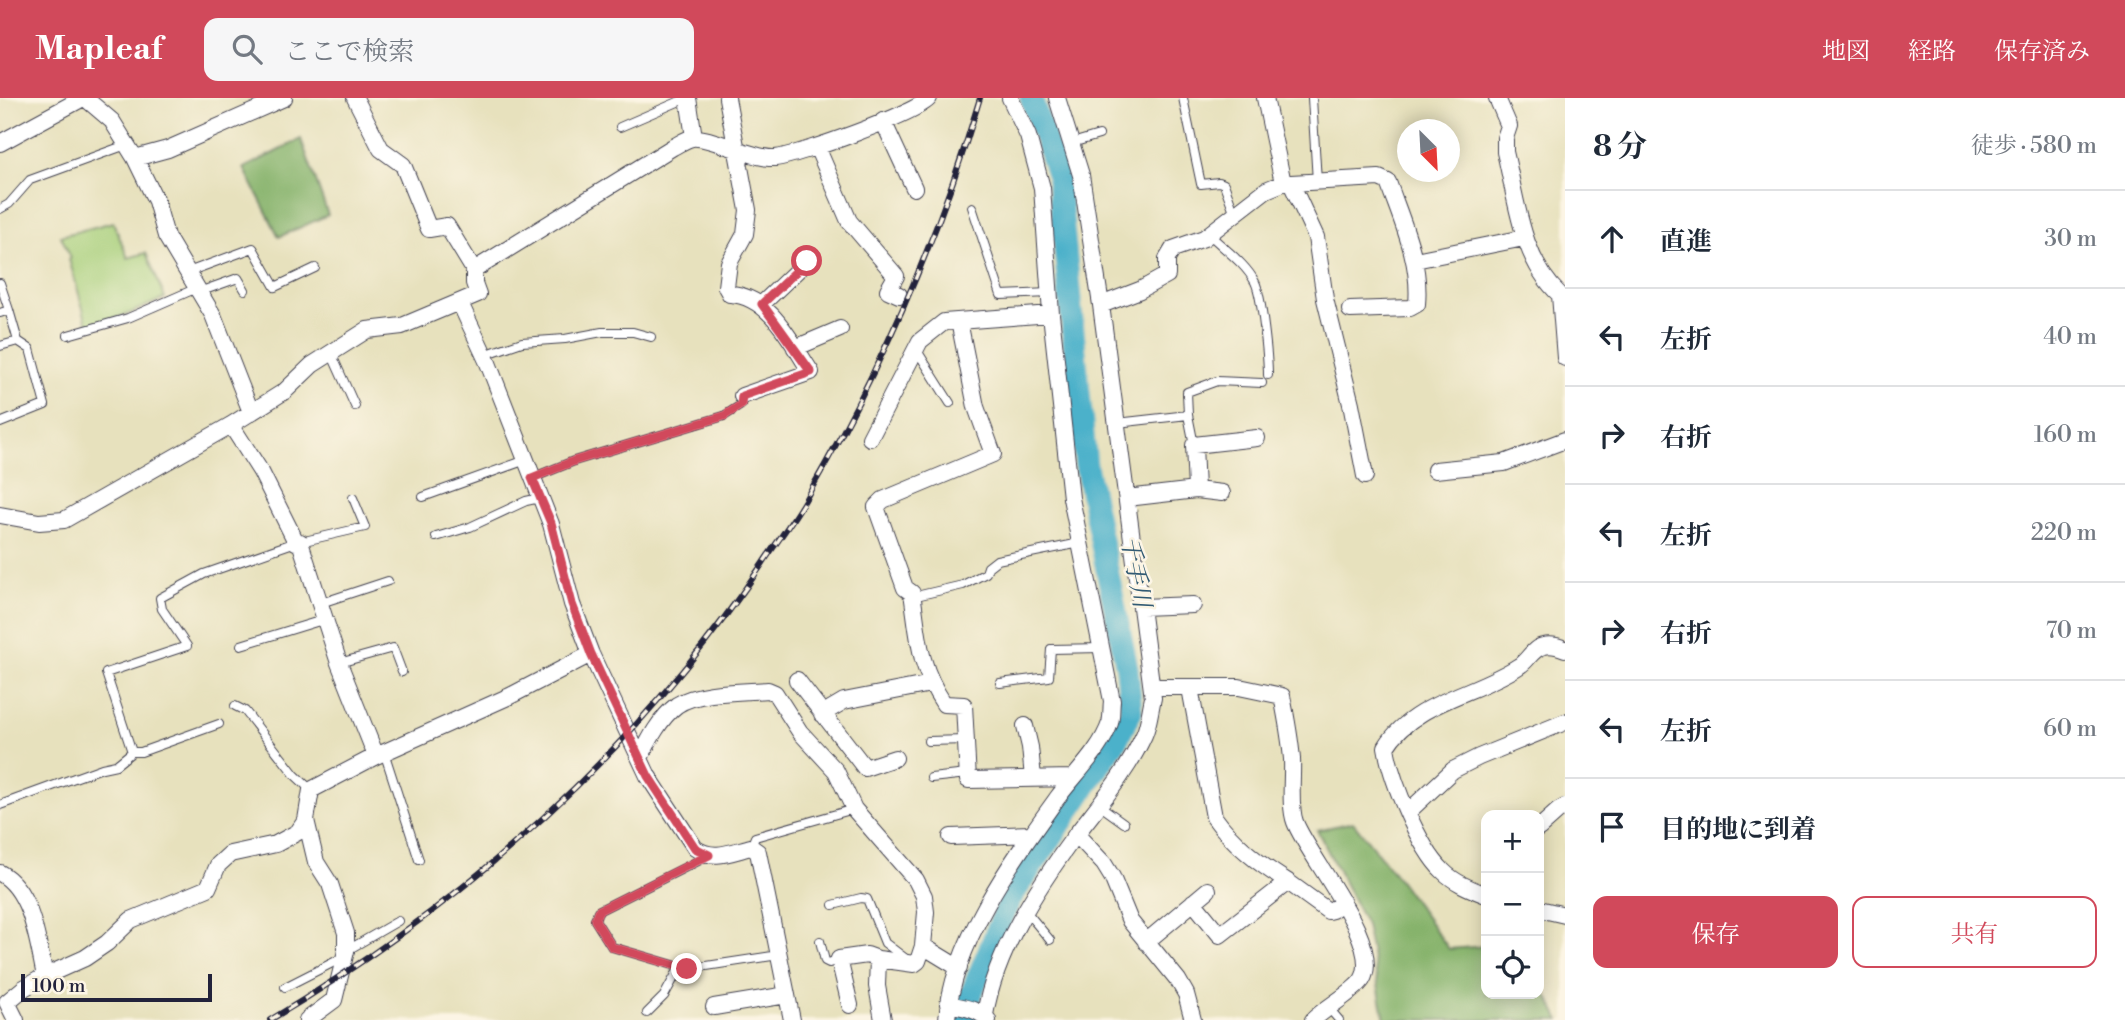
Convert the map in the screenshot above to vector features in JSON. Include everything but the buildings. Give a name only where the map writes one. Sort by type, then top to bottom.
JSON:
[{"type":"street","points":[[0,143],[84,98],[112,121],[156,201],[166,236],[213,315],[251,412]]},
{"type":"street","points":[[131,152],[168,149],[284,98]]},
{"type":"street","points":[[0,515],[39,522],[64,520],[231,425],[285,391],[312,365],[367,330],[402,326],[478,294],[474,271],[447,226],[429,229],[403,165],[381,149],[355,98]]},
{"type":"street","points":[[687,98],[694,137]]},
{"type":"street","points":[[727,98],[748,220],[746,233],[729,263],[726,287],[730,294],[748,296],[762,304],[811,372],[742,396]]},
{"type":"street","points":[[474,271],[673,147],[694,137],[774,159],[817,147],[908,111],[927,102],[929,98]]},
{"type":"street","points":[[1015,100],[1042,188],[1051,314],[1071,498],[1112,701],[1110,722],[1097,748],[1031,834],[988,900],[958,968],[950,1010],[984,1016],[988,993],[1025,910],[1076,834],[1124,773],[1145,732],[1153,698],[1081,175],[1057,98]]},
{"type":"street","points":[[1265,98],[1287,183],[1316,237],[1325,299],[1351,404],[1365,476]]},
{"type":"street","points":[[1497,98],[1509,125],[1505,152],[1524,237],[1545,281],[1562,295],[1565,358]]},
{"type":"street","points":[[883,121],[914,188]]},
{"type":"street","points":[[817,147],[849,221],[896,276],[888,289],[899,295]]},
{"type":"street","points":[[1101,305],[1140,290],[1167,275],[1167,259],[1173,249],[1204,238],[1266,190],[1287,183],[1379,178],[1388,182],[1415,260],[1419,283],[1417,304],[1410,308],[1349,310]]},
{"type":"street","points":[[1415,260],[1524,237]]},
{"type":"street","points":[[762,304],[807,261]]},
{"type":"street","points":[[460,303],[484,355],[551,523],[572,604],[591,654],[648,776],[695,848],[714,856],[751,847],[758,852],[792,1020]]},
{"type":"street","points":[[870,438],[920,341],[944,322],[1051,314]]},
{"type":"street","points":[[959,321],[976,407],[993,454],[883,500],[876,506],[905,588],[912,593],[919,650],[931,684],[944,704],[964,705],[968,780],[1072,778]]},
{"type":"street","points":[[795,348],[840,329]]},
{"type":"street","points":[[231,425],[261,472],[298,542],[324,611],[339,663],[380,754]]},
{"type":"street","points":[[1196,490],[1194,445],[1257,438]]},
{"type":"street","points":[[1435,470],[1504,463],[1565,440]]},
{"type":"street","points":[[1127,498],[1196,490],[1222,493]]},
{"type":"street","points":[[1142,607],[1193,605]]},
{"type":"street","points":[[1481,893],[1463,886],[1443,872],[1427,852],[1388,761],[1386,747],[1392,736],[1423,713],[1518,667],[1535,649],[1556,645],[1565,649]]},
{"type":"street","points":[[307,1020],[334,1000],[345,954],[346,933],[330,884],[316,862],[306,820],[311,790],[380,754],[510,696],[591,654]]},
{"type":"street","points":[[797,680],[866,768],[895,758]]},
{"type":"street","points":[[822,714],[844,701],[931,684]]},
{"type":"street","points":[[1152,687],[1239,687],[1282,695],[1292,756],[1294,819],[1343,902],[1357,930],[1367,962],[1362,979],[1313,1020]]},
{"type":"street","points":[[1190,688],[1214,817],[1223,830],[1251,859],[1328,911],[1343,902]]},
{"type":"street","points":[[640,758],[655,730],[676,706],[710,695],[768,690],[775,693],[800,732],[835,771],[854,809],[916,880],[924,896],[926,912],[923,946],[918,961],[914,964],[878,959],[867,954],[839,959],[850,1005]]},
{"type":"street","points":[[1408,812],[1453,770],[1565,722]]},
{"type":"street","points":[[1025,726],[1033,778]]},
{"type":"street","points":[[1544,824],[1565,807]]},
{"type":"street","points":[[16,1020],[7,1002],[24,988],[85,958],[107,943],[131,920],[208,888],[218,865],[230,854],[276,844],[298,832],[306,820]]},
{"type":"street","points":[[951,837],[1031,834]]},
{"type":"street","points":[[1076,834],[1112,877],[1130,921],[1178,979],[1186,994],[1193,1020]]},
{"type":"street","points":[[0,873],[8,877],[26,904],[35,927],[45,976]]},
{"type":"street","points":[[1194,902],[1220,935],[1288,883]]},
{"type":"street","points":[[1146,942],[1208,890]]},
{"type":"street","points":[[1544,910],[1565,915]]},
{"type":"street","points":[[923,946],[958,968]]},
{"type":"street","points":[[878,959],[877,986],[883,1020]]},
{"type":"street","points":[[714,1007],[787,995]]},
{"type":"lane","points":[[620,127],[687,98]]},
{"type":"lane","points":[[1183,98],[1202,184],[1224,184],[1235,214]]},
{"type":"lane","points":[[1311,98],[1318,182]]},
{"type":"lane","points":[[1072,143],[1099,135]]},
{"type":"lane","points":[[0,209],[9,204],[30,180],[131,152]]},
{"type":"lane","points":[[972,207],[1001,295],[1050,293]]},
{"type":"lane","points":[[1209,234],[1236,259],[1255,284],[1268,357],[1268,375]]},
{"type":"lane","points":[[187,272],[253,248],[275,287],[314,268]]},
{"type":"lane","points":[[68,335],[128,318],[198,290],[238,278],[245,290]]},
{"type":"lane","points":[[0,283],[4,312],[19,341],[30,349],[45,405],[0,423]]},
{"type":"lane","points":[[484,355],[522,342],[565,339],[603,332],[633,332],[651,337]]},
{"type":"lane","points":[[0,346],[19,341]]},
{"type":"lane","points":[[916,349],[950,403]]},
{"type":"lane","points":[[331,353],[355,406]]},
{"type":"lane","points":[[1194,445],[1187,392],[1217,380],[1262,383]]},
{"type":"lane","points":[[532,478],[574,461],[724,416],[741,405],[742,396]]},
{"type":"lane","points":[[1117,423],[1188,415]]},
{"type":"lane","points":[[424,497],[526,460]]},
{"type":"lane","points":[[132,752],[106,673],[187,646],[162,609],[160,598],[204,574],[298,542],[365,527],[353,498]]},
{"type":"lane","points":[[436,537],[470,527],[526,501],[540,498]]},
{"type":"lane","points":[[912,597],[962,585],[986,573],[988,567],[998,561],[1080,543]]},
{"type":"lane","points":[[241,645],[388,581]]},
{"type":"lane","points":[[339,663],[393,648],[401,672]]},
{"type":"lane","points":[[1000,683],[1049,677],[1051,649],[1102,648]]},
{"type":"lane","points":[[235,706],[245,711],[271,747],[311,790]]},
{"type":"lane","points":[[0,804],[116,765],[132,752],[141,752],[219,724]]},
{"type":"lane","points":[[928,741],[965,740]]},
{"type":"lane","points":[[380,754],[419,860]]},
{"type":"lane","points":[[931,778],[967,774]]},
{"type":"lane","points":[[1099,805],[1124,822]]},
{"type":"lane","points":[[751,847],[755,837],[854,809]]},
{"type":"lane","points":[[709,855],[598,911],[595,920],[612,947],[687,969],[779,955]]},
{"type":"lane","points":[[833,905],[867,899],[884,943],[914,964]]},
{"type":"lane","points":[[1025,910],[1050,940]]},
{"type":"lane","points":[[285,987],[398,921]]},
{"type":"lane","points":[[820,941],[825,961],[829,963],[839,959]]},
{"type":"lane","points":[[647,1013],[664,996],[680,967]]},
{"type":"lane","points":[[1327,1006],[1339,1020]]},
{"type":"green space","points":[[301,139],[328,215],[279,237],[244,168]]},
{"type":"green space","points":[[113,222],[128,258],[146,253],[165,298],[128,314],[88,326],[69,259],[71,258],[61,236]]},
{"type":"green space","points":[[1353,822],[1449,949],[1481,946],[1481,999],[1544,999],[1544,990],[1560,1020],[1385,1020],[1366,925],[1317,830]]},
{"type":"waterway","name":"千手川","points":[[965,1020],[967,1004],[1010,899],[1116,741],[1131,712],[1127,668],[1086,466],[1058,176],[1031,98]]},
{"type":"railway","points":[[270,1020],[342,975],[411,926],[478,874],[542,819],[603,760],[660,698],[713,632],[798,511],[860,398],[927,251],[980,98]]},
{"type":"route","points":[[687,969],[612,947],[595,920],[598,911],[709,855],[695,848],[648,776],[591,654],[572,604],[551,523],[532,478],[574,461],[648,441],[724,416],[741,405],[742,396],[811,372],[762,304],[807,261]]}]
